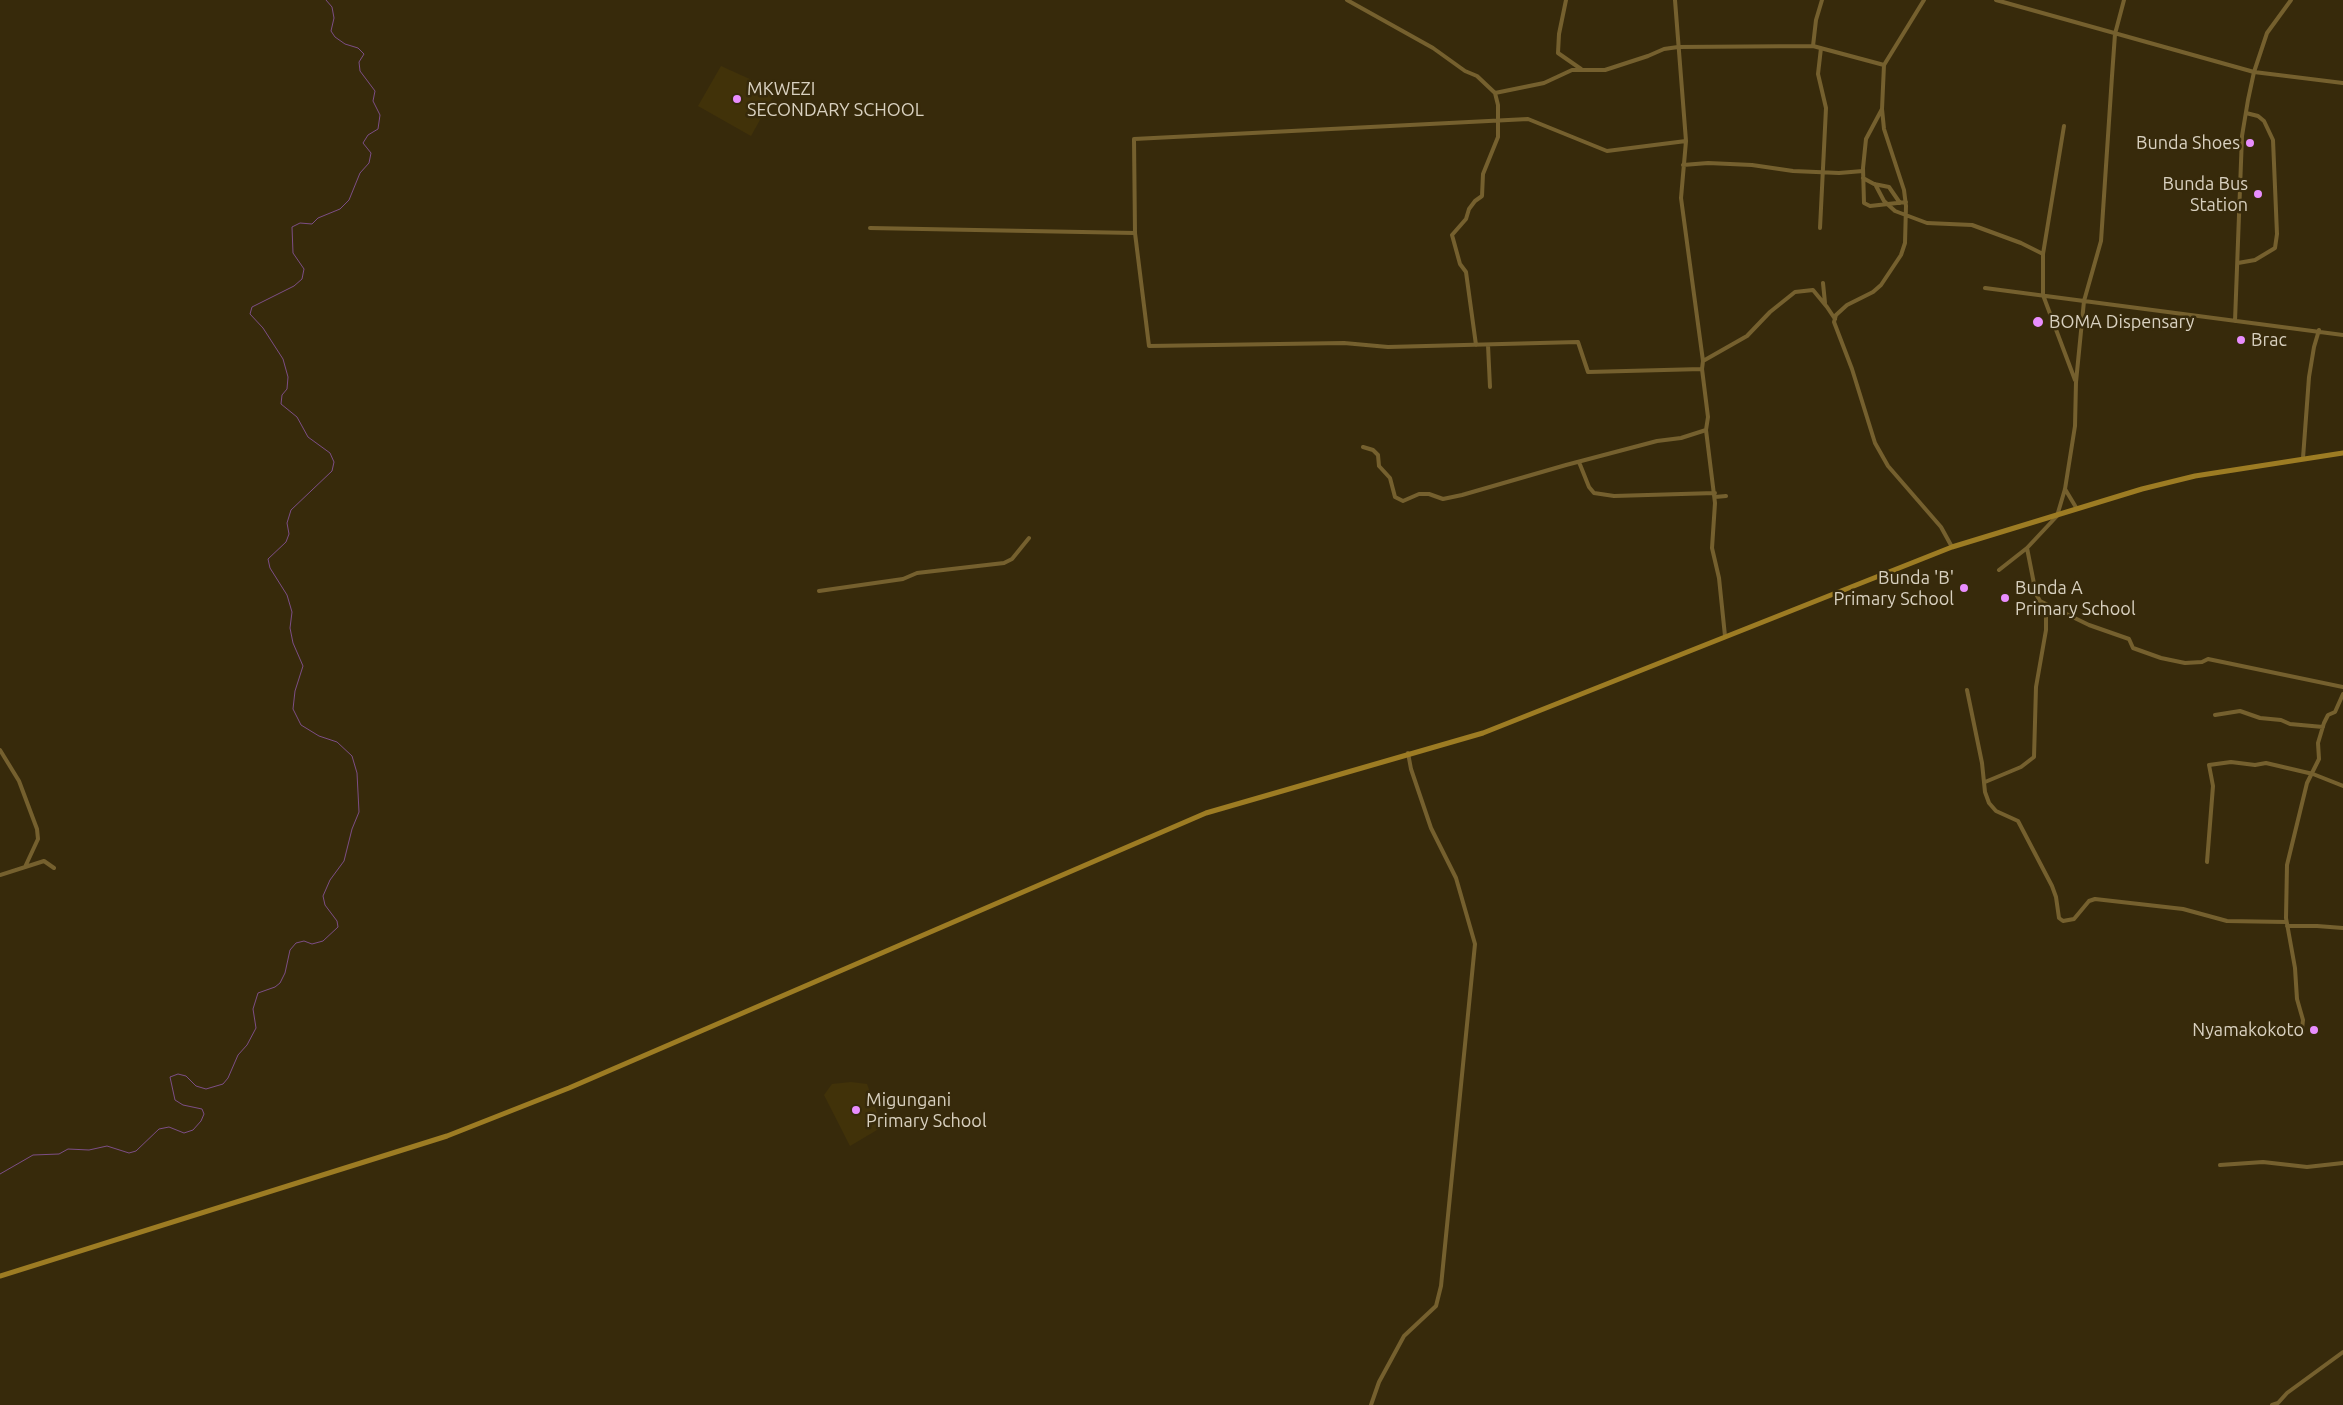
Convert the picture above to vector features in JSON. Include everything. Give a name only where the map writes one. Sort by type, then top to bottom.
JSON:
[{"type":"main road","points":[[0,1276],[447,1136],[569,1088],[1206,813],[1408,753],[1483,733],[1952,547],[2195,476],[2343,453]]},
{"type":"street","points":[[1347,0],[1433,48],[1465,71],[1477,76],[1495,93],[1498,121],[1496,142],[1482,174],[1482,196],[1469,208],[1466,219],[1452,235],[1460,264],[1466,272],[1476,345]]},
{"type":"street","points":[[1566,0],[1559,34],[1558,53],[1581,69]]},
{"type":"street","points":[[1675,0],[1686,141],[1681,198],[1703,361],[1702,369],[1708,417],[1706,430],[1715,495],[1712,548],[1719,578],[1725,636]]},
{"type":"street","points":[[1813,46],[1815,27],[1822,0]]},
{"type":"street","points":[[1924,0],[1884,65],[1882,109],[1884,129],[1897,165],[1906,202],[1905,244],[1893,268],[1873,292],[1847,305],[1836,315],[1835,328],[1852,369],[1875,443],[1888,466],[1941,527],[1952,547]]},
{"type":"street","points":[[1996,0],[2254,72],[2343,83]]},
{"type":"street","points":[[1999,570],[2028,548],[2057,516],[2065,488],[2075,426],[2076,382],[2084,301],[2101,241],[2116,34],[2124,0]]},
{"type":"street","points":[[2235,321],[2242,136],[2246,113],[2254,72],[2267,33],[2291,0]]},
{"type":"street","points":[[1495,93],[1544,83],[1572,70],[1605,70],[1664,49],[1678,47],[1813,46],[1884,65]]},
{"type":"street","points":[[1820,228],[1826,108],[1818,74],[1821,48]]},
{"type":"street","points":[[1882,109],[1866,139],[1863,171],[1864,204],[1870,206],[1906,202]]},
{"type":"street","points":[[2238,263],[2255,260],[2275,248],[2277,234],[2274,140],[2264,121],[2258,116],[2246,113]]},
{"type":"street","points":[[1686,141],[1607,152],[1528,119],[1134,139],[1135,233],[1149,346],[1344,343],[1388,347],[1578,342],[1588,372],[1702,369]]},
{"type":"street","points":[[2064,126],[2043,254],[2043,294],[2076,382]]},
{"type":"street","points":[[1684,165],[1752,165],[1823,173],[1863,171]]},
{"type":"street","points":[[1863,178],[1875,184],[1888,186],[1900,203]]},
{"type":"street","points":[[1875,184],[1887,204],[1895,211],[1927,223],[1972,225],[2022,243],[2043,254]]},
{"type":"street","points":[[870,228],[1135,233]]},
{"type":"street","points":[[1823,284],[1825,303]]},
{"type":"street","points":[[1985,288],[2343,334]]},
{"type":"street","points":[[1703,361],[1747,336],[1770,312],[1795,292],[1813,290],[1825,303],[1835,319]]},
{"type":"street","points":[[2304,458],[2309,377],[2314,348],[2320,330]]},
{"type":"street","points":[[1488,345],[1490,387]]},
{"type":"street","points":[[1363,447],[1373,450],[1378,455],[1379,466],[1390,478],[1394,497],[1403,501],[1419,494],[1428,494],[1444,499],[1657,441],[1681,438],[1706,430]]},
{"type":"street","points":[[1579,462],[1589,487],[1594,493],[1614,496],[1726,496]]},
{"type":"street","points":[[2065,488],[2077,509]]},
{"type":"street","points":[[819,591],[832,587],[903,579],[916,573],[1004,563],[1012,560],[1029,538]]},
{"type":"street","points":[[2028,548],[2036,594],[2040,601],[2089,625],[2129,639],[2133,648],[2161,658],[2186,663],[2202,662],[2208,659],[2343,687]]},
{"type":"street","points":[[1985,782],[2021,767],[2034,757],[2036,687],[2046,630],[2046,604]]},
{"type":"street","points":[[1967,690],[1985,782],[1985,792],[1989,803],[1996,811],[2018,821],[2052,886],[2056,897],[2058,918],[2063,922],[2074,919],[2089,901],[2095,899],[2183,909],[2227,921],[2343,928]]},
{"type":"street","points":[[2302,1029],[2303,1020],[2297,999],[2295,968],[2286,924],[2284,899],[2287,865],[2307,783],[2319,759],[2318,743],[2322,728],[2328,715],[2335,712],[2340,705],[2343,694]]},
{"type":"street","points":[[2215,715],[2240,711],[2260,718],[2322,728]]},
{"type":"street","points":[[0,750],[19,781],[37,829],[38,839],[25,867]]},
{"type":"street","points":[[1371,1405],[1379,1382],[1404,1336],[1436,1306],[1441,1286],[1475,944],[1456,878],[1431,828],[1411,769],[1408,753]]},
{"type":"street","points":[[2207,862],[2213,786],[2209,765],[2231,762],[2255,765],[2266,763],[2313,774],[2343,786]]},
{"type":"street","points":[[0,875],[44,861],[54,868]]},
{"type":"street","points":[[2220,1165],[2263,1162],[2307,1167],[2343,1163]]},
{"type":"street","points":[[2272,1405],[2278,1403],[2287,1393],[2343,1352]]},
{"type":"shaded area","name":"MKWEZI SECONDARY SCHOOL","points":[[721,66],[776,91],[751,136],[698,106]]},
{"type":"shaded area","points":[[851,1082],[867,1084],[882,1127],[850,1146],[824,1095],[832,1084]]},
{"type":"waterway","points":[[0,1174],[33,1155],[59,1154],[68,1149],[89,1150],[107,1146],[129,1153],[136,1151],[159,1129],[169,1127],[184,1133],[193,1130],[201,1121],[204,1114],[202,1109],[183,1105],[175,1100],[170,1077],[178,1074],[186,1076],[196,1086],[206,1089],[223,1084],[228,1078],[238,1055],[247,1045],[256,1028],[253,1009],[258,993],[275,987],[280,983],[285,973],[290,950],[296,943],[304,941],[312,944],[323,941],[338,927],[337,921],[325,905],[323,896],[330,880],[344,861],[352,829],[359,812],[357,773],[352,756],[337,742],[319,736],[301,725],[293,709],[295,691],[303,666],[293,643],[290,628],[292,612],[287,595],[270,568],[268,559],[286,542],[289,534],[287,523],[291,510],[332,471],[334,462],[330,453],[308,437],[297,417],[281,404],[282,395],[287,389],[288,377],[283,359],[263,328],[250,314],[252,307],[294,286],[302,279],[304,269],[293,253],[292,227],[300,223],[312,224],[318,218],[340,209],[349,200],[360,173],[369,163],[371,153],[363,143],[368,135],[378,129],[380,115],[373,101],[375,91],[360,71],[359,62],[364,54],[358,48],[345,44],[335,37],[331,31],[334,18],[332,7],[326,0]]},
{"type":"place","name":"MKWEZI SECONDARY SCHOOL","points":[[737,99]]},
{"type":"place","name":"Bunda Shoes","points":[[2250,143]]},
{"type":"place","name":"Bunda Bus Station","points":[[2258,194]]},
{"type":"place","name":"BOMA Dispensary","points":[[2038,322]]},
{"type":"place","name":"Brac","points":[[2241,340]]},
{"type":"place","name":"Bunda 'B' Primary School","points":[[1964,588]]},
{"type":"place","name":"Bunda A Primary School","points":[[2005,598]]},
{"type":"place","name":"Nyamakokoto","points":[[2314,1030]]},
{"type":"place","name":"Migungani Primary School","points":[[856,1110]]}]
